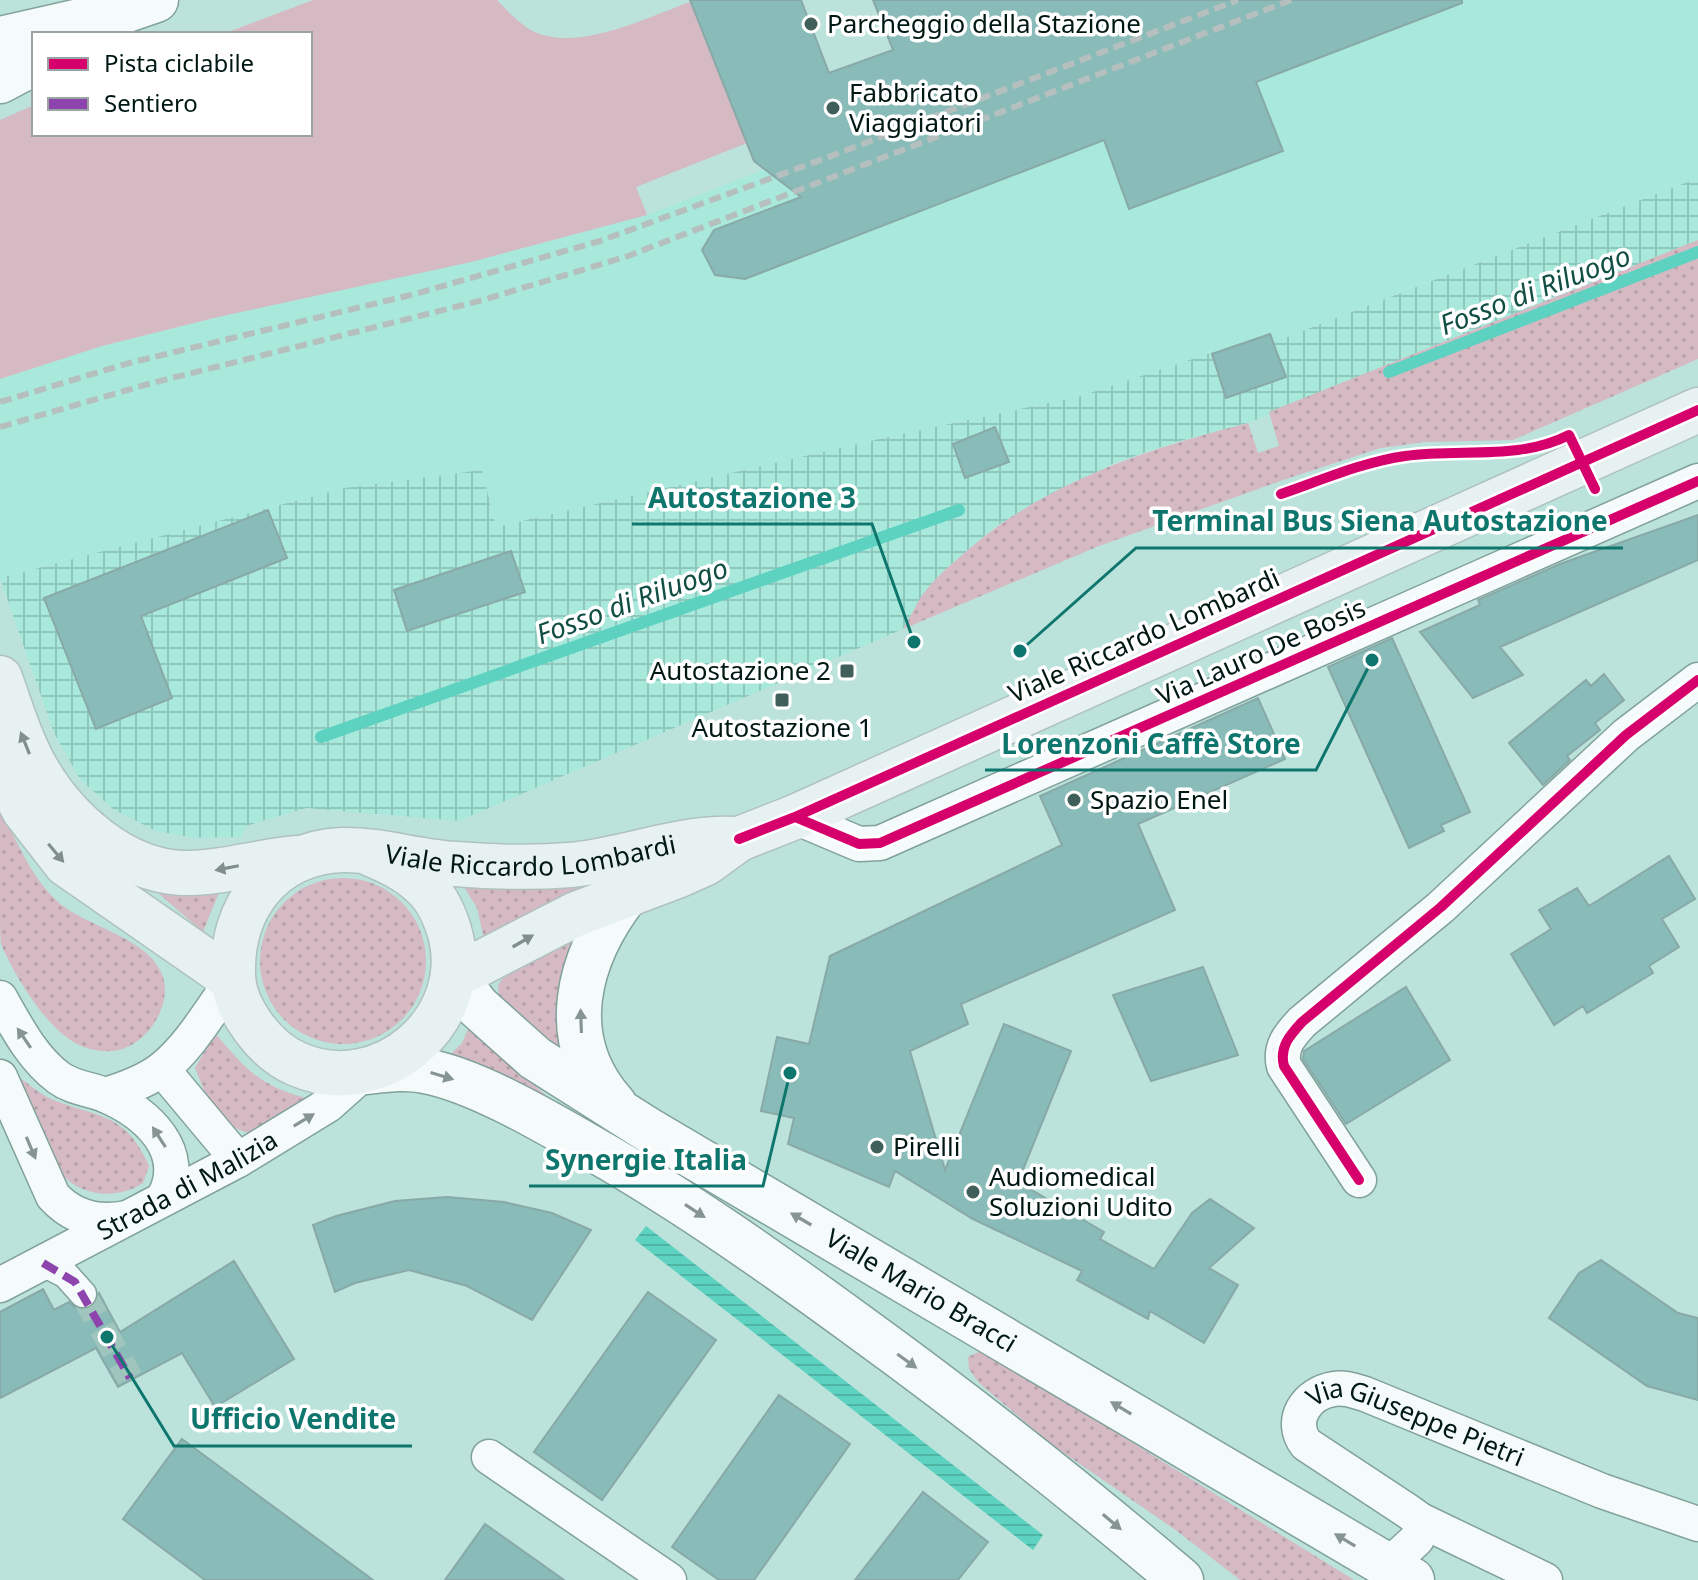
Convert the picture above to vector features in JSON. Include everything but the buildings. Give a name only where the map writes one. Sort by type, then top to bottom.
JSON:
[{"type":"main road","points":[[88,32],[140,6]]},
{"type":"main road","points":[[0,39],[140,6]]},
{"type":"main road","points":[[0,81],[32,64]]},
{"type":"main road","name":"Viale Riccardo Lombardi","points":[[453,975],[546,927],[698,866],[739,839],[795,817],[1698,410]]},
{"type":"main road","points":[[0,678],[32,761],[49,789],[82,825],[114,850],[150,867],[182,873],[304,857]]},
{"type":"main road","points":[[0,763],[24,810],[66,864],[233,980]]},
{"type":"main road","name":"Viale Riccardo Lombardi","points":[[371,854],[400,866],[425,886],[443,912],[453,943],[453,975],[443,1011],[425,1036],[402,1056],[365,1072],[330,1073],[297,1064],[267,1045],[246,1018],[233,980],[233,942],[246,906],[271,876],[304,857],[345,850],[455,864],[569,865],[689,840],[739,839]]},
{"type":"main road","points":[[624,1114],[601,1088],[590,1067],[580,1016],[588,961],[608,919],[627,894]]},
{"type":"main road","name":"Viale Mario Bracci","points":[[453,975],[478,1007],[535,1058],[624,1114],[1400,1573]]},
{"type":"main road","points":[[365,1072],[424,1070],[464,1083],[527,1112],[626,1167],[720,1227],[972,1409],[1053,1472],[1181,1580]]},
{"type":"street","name":"Via Lauro De Bosis","points":[[795,817],[859,844],[880,843],[1698,481]]},
{"type":"street","points":[[1359,1180],[1284,1066],[1283,1052],[1289,1037],[1302,1022],[1463,888],[1626,735],[1698,680]]},
{"type":"street","points":[[105,1095],[162,1069],[233,980]]},
{"type":"street","points":[[0,998],[25,1041],[49,1069],[70,1084],[105,1095],[142,1117],[161,1137],[171,1159],[173,1176],[163,1199]]},
{"type":"street","points":[[162,1069],[238,1160]]},
{"type":"street","name":"Strada di Malizia","points":[[0,1285],[238,1160],[328,1105],[365,1072]]},
{"type":"street","points":[[0,1077],[53,1196],[80,1216],[103,1221],[128,1218]]},
{"type":"street","points":[[43,1263],[71,1278],[83,1294]]},
{"type":"street","name":"Via Giuseppe Pietri","points":[[1545,1580],[1420,1520],[1306,1444],[1298,1427],[1299,1418],[1309,1401],[1335,1389],[1355,1391],[1602,1491],[1698,1524]]},
{"type":"street","points":[[489,1457],[669,1580]]},
{"type":"street","points":[[1400,1573],[1421,1532],[1420,1520]]},
{"type":"shaded area","points":[[313,0],[497,0],[535,32],[572,38],[613,30],[690,2],[747,143],[636,187],[647,215],[471,262],[214,318],[102,346],[0,379],[0,120],[32,106],[32,136],[312,136],[312,32],[228,32]]},
{"type":"shaded area","points":[[1202,0],[1698,0],[1698,178],[1273,342],[1270,334],[1081,396],[496,527],[482,470],[345,489],[0,578],[0,379],[102,346],[214,318],[471,262],[647,215]]},
{"type":"shaded area","points":[[1698,178],[1698,240],[1248,423],[1114,463],[996,526],[945,570],[922,596],[903,629],[459,821],[306,808],[246,826],[241,837],[195,838],[156,831],[113,809],[80,779],[54,733],[0,578],[345,488],[482,470],[496,527],[1081,396],[1271,333],[1274,342]]},
{"type":"shaded area","points":[[1698,240],[1698,359],[1513,440],[1425,442],[1381,448],[1283,480],[1099,546],[903,629],[926,590],[956,560],[1000,525],[1066,486],[1137,456],[1248,423],[1258,453],[1279,446],[1269,412]]},
{"type":"shaded area","points":[[0,810],[45,889],[80,917],[142,950],[162,974],[165,996],[162,1007],[151,1028],[135,1043],[107,1051],[77,1044],[43,1014],[14,971],[1,944]]},
{"type":"shaded area","points":[[343,878],[375,884],[402,902],[420,929],[426,961],[420,993],[402,1020],[375,1038],[343,1044],[311,1038],[284,1020],[266,993],[260,961],[266,929],[284,902],[311,884]]},
{"type":"shaded area","points":[[461,882],[586,885],[542,907],[485,943],[477,908]]},
{"type":"shaded area","points":[[150,886],[220,890],[203,932]]},
{"type":"shaded area","points":[[582,931],[572,1065],[499,999],[498,985],[503,978]]},
{"type":"shaded area","points":[[470,1025],[554,1103],[450,1055],[462,1043]]},
{"type":"shaded area","points":[[215,1033],[256,1076],[279,1089],[310,1099],[253,1134],[230,1125],[209,1101],[195,1068]]},
{"type":"shaded area","points":[[20,1078],[51,1099],[109,1119],[131,1135],[149,1166],[143,1183],[111,1194],[89,1191],[69,1181],[61,1173],[16,1081]]},
{"type":"shaded area","points":[[646,1226],[1043,1535],[1033,1550],[635,1240]]},
{"type":"shaded area","points":[[979,1352],[1007,1365],[1354,1580],[1240,1580],[1177,1531],[1051,1444],[979,1383],[969,1369],[968,1357]]},
{"type":"waterway","name":"Fosso di Riluogo","points":[[1389,372],[1698,252]]},
{"type":"waterway","name":"Fosso di Riluogo","points":[[321,737],[959,510]]},
{"type":"tunnel","points":[[83,1294],[130,1378]]},
{"type":"railway","points":[[0,402],[129,363],[415,294],[600,241],[1238,0]]},
{"type":"railway","points":[[0,427],[152,383],[483,300],[628,256],[1291,0]]},
{"type":"marked path","points":[[43,1263],[75,1282],[130,1378]]},
{"type":"cycle path","points":[[739,839],[795,817],[1698,410]]},
{"type":"cycle path","points":[[1281,494],[1374,462],[1426,454],[1509,451],[1550,443],[1569,435],[1595,489]]},
{"type":"cycle path","points":[[795,817],[859,844],[880,843],[1698,481]]},
{"type":"cycle path","points":[[1359,1180],[1284,1066],[1284,1047],[1290,1037],[1302,1022],[1441,907],[1626,735],[1698,680]]},
{"type":"place","name":"Parcheggio della Stazione","points":[[811,24]]},
{"type":"place","name":"Fabbricato Viaggiatori","points":[[833,108]]},
{"type":"place","name":"Autostazione 3","points":[[914,642]]},
{"type":"place","name":"Terminal Bus Siena Autostazione","points":[[1020,651]]},
{"type":"place","name":"Lorenzoni Caffè Store","points":[[1372,660]]},
{"type":"place","name":"Autostazione 2","points":[[847,671]]},
{"type":"place","name":"Autostazione 1","points":[[782,700]]},
{"type":"place","name":"Spazio Enel","points":[[1074,800]]},
{"type":"place","name":"Synergie Italia","points":[[790,1073]]},
{"type":"place","name":"Pirelli","points":[[877,1147]]},
{"type":"place","name":"Audiomedical Soluzioni Udito","points":[[973,1192]]},
{"type":"place","name":"Ufficio Vendite","points":[[107,1337]]}]
